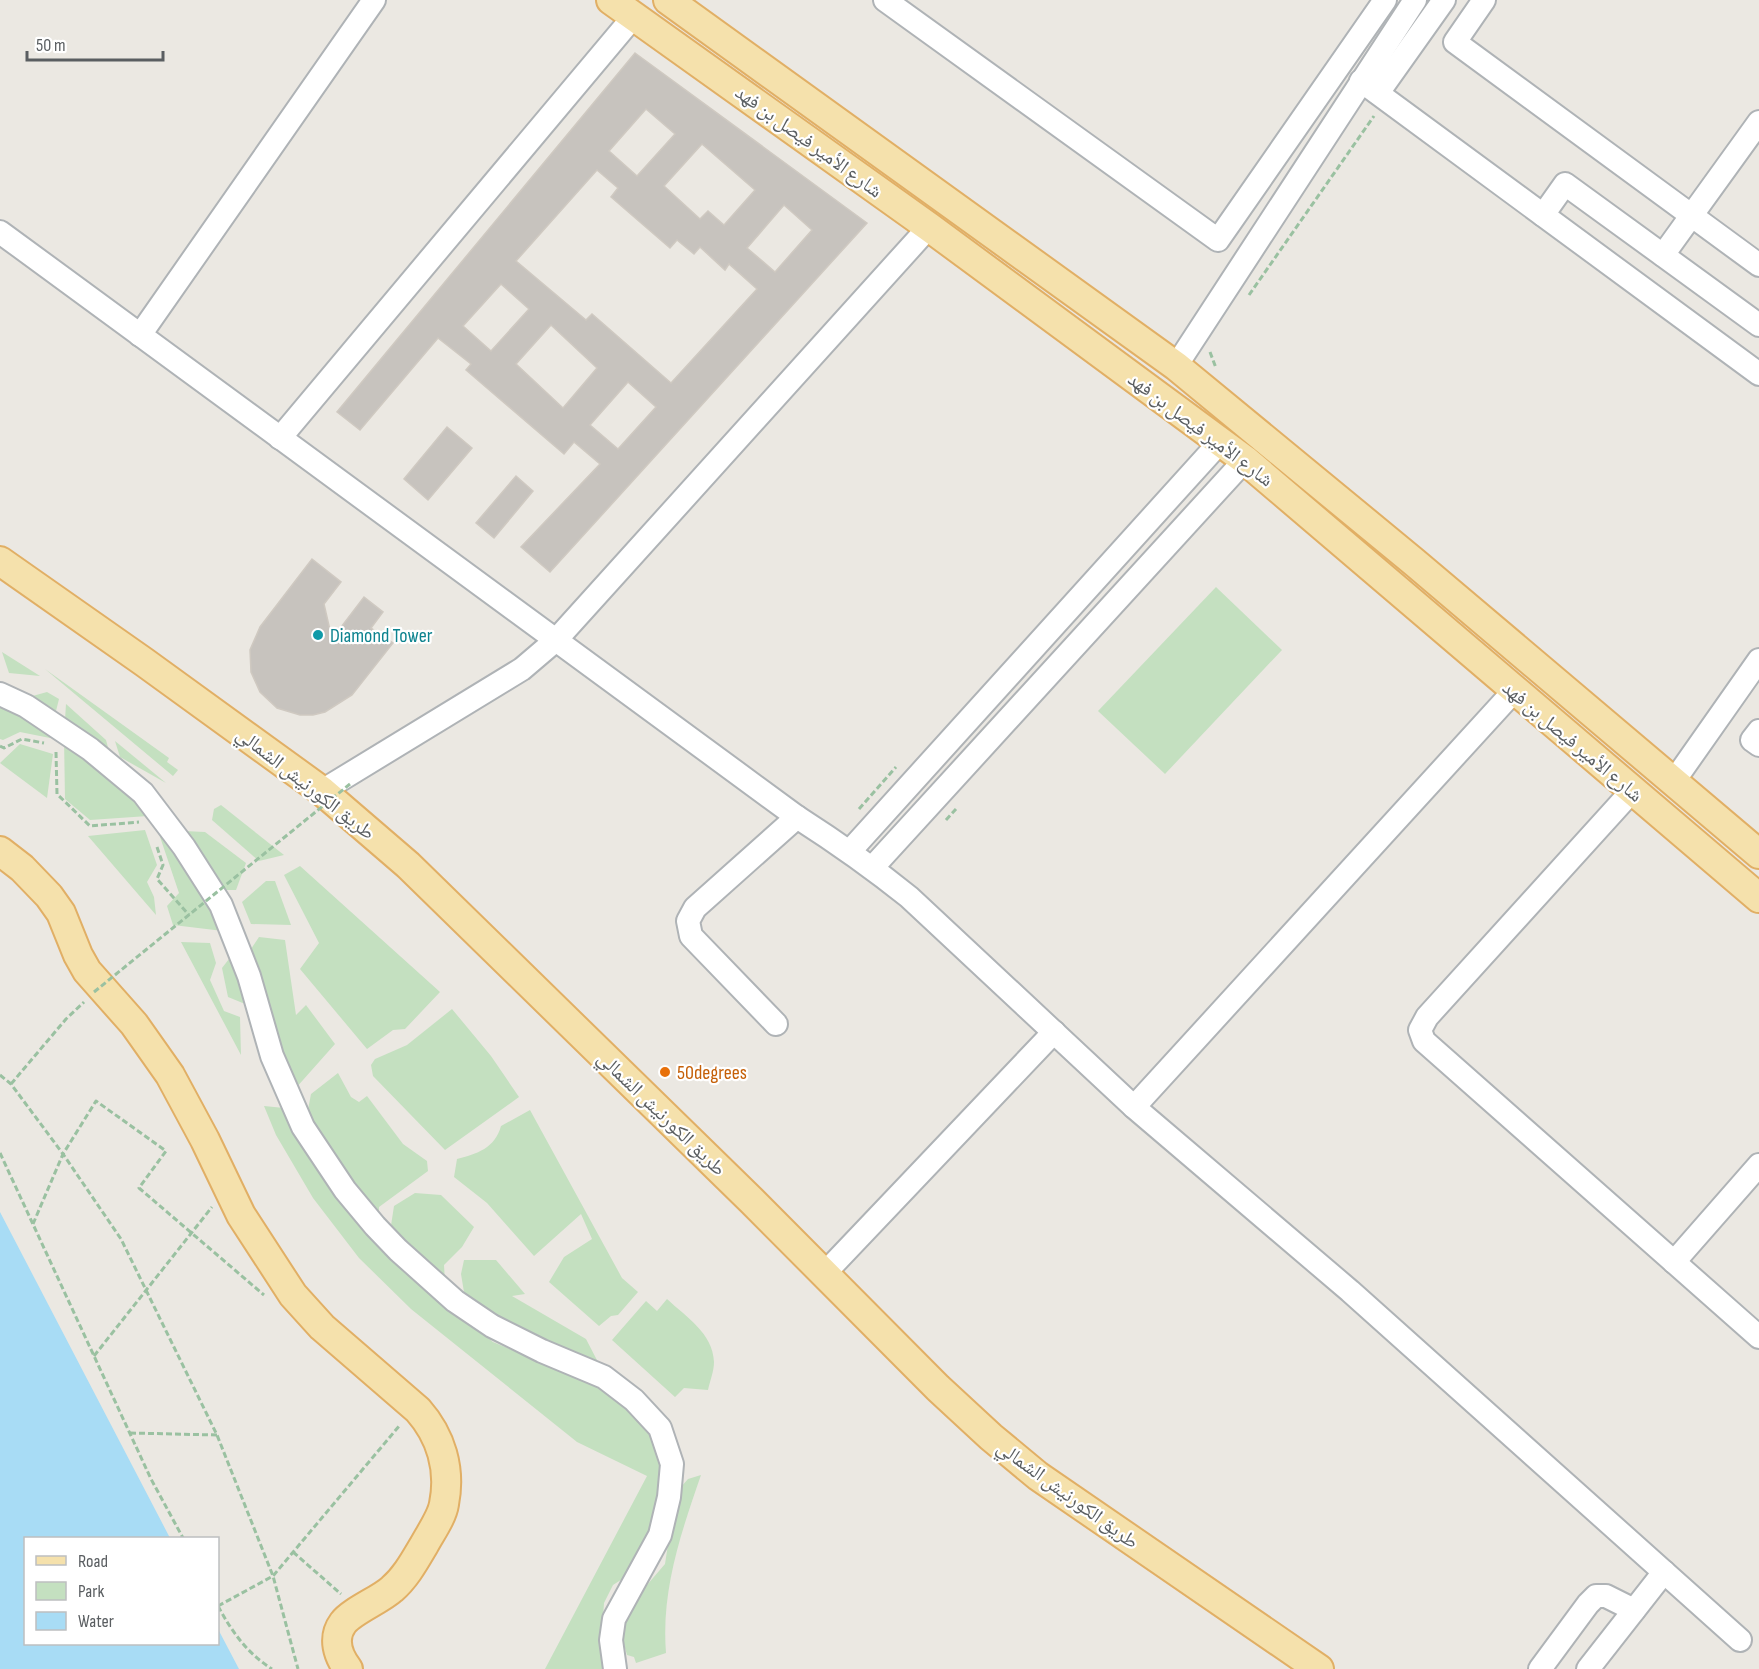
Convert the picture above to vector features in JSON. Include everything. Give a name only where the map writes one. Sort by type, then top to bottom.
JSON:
[{"type":"main road","name":"شارع الأمير فيصل بن فهد","points":[[668,0],[1176,366],[1296,463],[1759,854]]},
{"type":"main road","name":"شارع الأمير فيصل بن فهد","points":[[622,8],[929,227],[1221,441],[1632,791],[1755,888]]},
{"type":"main road","name":"طريق الكورنيش الشمالي","points":[[0,561],[322,791],[408,865],[962,1411],[1038,1476],[1319,1669]]},
{"type":"main road","points":[[0,851],[22,868],[49,896],[61,913],[87,971],[134,1024],[170,1075],[241,1215],[293,1295],[322,1327],[418,1410],[431,1425],[441,1446],[446,1477],[444,1505],[412,1566],[393,1589],[344,1623],[336,1642],[341,1660],[348,1669]]},
{"type":"street","points":[[140,335],[374,0]]},
{"type":"street","points":[[885,0],[1218,240],[1384,0]]},
{"type":"street","points":[[1375,91],[1415,0]]},
{"type":"street","points":[[1176,366],[1375,91],[1444,0]]},
{"type":"street","points":[[1484,0],[1455,42],[1759,265]]},
{"type":"street","points":[[280,438],[622,8]]},
{"type":"street","points":[[1375,91],[1759,374]]},
{"type":"street","points":[[1663,255],[1759,122]]},
{"type":"street","points":[[1543,215],[1565,184],[1759,325]]},
{"type":"street","points":[[322,791],[522,669],[556,640],[929,227]]},
{"type":"street","points":[[0,232],[909,897],[1134,1107],[1350,1291],[1740,1640]]},
{"type":"street","points":[[850,852],[1221,441]]},
{"type":"street","points":[[872,868],[1245,460]]},
{"type":"street","points":[[1674,781],[1759,660]]},
{"type":"street","points":[[1134,1107],[1514,691]]},
{"type":"street","points":[[0,694],[26,706],[90,749],[142,793],[184,846],[221,905],[249,976],[272,1056],[303,1127],[345,1190],[375,1226],[455,1301],[492,1326],[542,1351],[604,1377],[634,1400],[660,1428],[672,1464],[669,1497],[660,1535],[614,1618],[611,1640],[615,1669]]},
{"type":"street","points":[[1759,731],[1752,740],[1759,745]]},
{"type":"street","points":[[1632,791],[1427,1017],[1420,1030],[1424,1041],[1759,1337]]},
{"type":"street","points":[[776,1024],[691,936],[688,921],[695,908],[797,817]]},
{"type":"street","points":[[824,1274],[1054,1032]]},
{"type":"street","points":[[1674,1262],[1759,1165]]},
{"type":"street","points":[[1588,1669],[1664,1572]]},
{"type":"street","points":[[1540,1669],[1596,1596],[1606,1596],[1634,1610]]},
{"type":"path","points":[[1243,303],[1375,91]]},
{"type":"path","points":[[1210,349],[1217,370]]},
{"type":"path","points":[[0,746],[4,748],[21,739],[45,743]]},
{"type":"path","points":[[56,746],[57,794],[90,826],[148,821]]},
{"type":"path","points":[[859,814],[860,807],[900,763]]},
{"type":"path","points":[[11,1084],[66,1019],[94,992],[350,784]]},
{"type":"path","points":[[942,824],[956,809]]},
{"type":"path","points":[[156,843],[163,865],[157,879],[189,915]]},
{"type":"path","points":[[0,1075],[11,1084],[63,1154],[121,1239],[147,1290],[217,1435],[273,1576],[298,1669]]},
{"type":"path","points":[[33,1224],[63,1154],[96,1101],[166,1151],[139,1188]]},
{"type":"path","points":[[0,1153],[151,1479],[182,1537]]},
{"type":"path","points":[[94,1356],[228,1188]]},
{"type":"path","points":[[219,1605],[273,1576],[401,1424]]},
{"type":"path","points":[[130,1433],[217,1435]]},
{"type":"path","points":[[293,1552],[360,1611]]},
{"type":"path","points":[[219,1608],[230,1630],[256,1658],[272,1669]]},
{"type":"green space","points":[[1216,587],[1282,650],[1165,774],[1098,711]]},
{"type":"green space","points":[[2,652],[40,676],[9,673]]},
{"type":"green space","points":[[45,669],[169,758],[167,762],[178,770],[173,776]]},
{"type":"green space","points":[[47,692],[59,699],[56,711],[29,697]]},
{"type":"green space","points":[[0,701],[57,734],[50,738],[20,732],[3,740],[0,739]]},
{"type":"green space","points":[[66,704],[106,740],[109,751],[65,720]]},
{"type":"green space","points":[[64,737],[128,790],[148,816],[90,820],[65,799]]},
{"type":"green space","points":[[115,741],[166,783],[120,757]]},
{"type":"green space","points":[[20,744],[53,754],[47,798],[0,763]]},
{"type":"green space","points":[[221,805],[284,855],[259,861],[212,820],[214,809]]},
{"type":"green space","points":[[157,828],[212,903],[223,931],[173,925],[167,906],[179,893]]},
{"type":"green space","points":[[145,830],[157,865],[147,882],[154,897],[156,915],[88,836]]},
{"type":"green space","points":[[184,831],[205,832],[246,863],[236,890],[224,890]]},
{"type":"green space","points":[[300,866],[440,992],[405,1029],[393,1030],[367,1049],[300,969],[319,943],[284,875]]},
{"type":"green space","points":[[266,881],[275,881],[291,925],[251,924],[242,902]]},
{"type":"green space","points":[[259,937],[285,940],[296,1015],[306,1005],[335,1044],[295,1089],[273,1036],[249,952]]},
{"type":"green space","points":[[181,942],[210,943],[216,963],[210,980],[224,1011],[240,1017],[241,1055]]},
{"type":"green space","points":[[229,943],[250,1006],[228,997],[222,968],[229,959],[224,946]]},
{"type":"green space","points":[[452,1009],[491,1056],[519,1097],[445,1150],[373,1076],[371,1065],[375,1059],[407,1045]]},
{"type":"green space","points":[[338,1073],[351,1097],[359,1102],[367,1096],[403,1144],[427,1161],[428,1171],[379,1207],[379,1220],[307,1115],[311,1094]]},
{"type":"green space","points":[[264,1106],[284,1108],[427,1288],[493,1342],[595,1384],[642,1418],[663,1462],[656,1526],[630,1574],[613,1585],[604,1603],[601,1647],[608,1669],[545,1669],[647,1476],[577,1442],[411,1309],[359,1258],[313,1198],[276,1135]]},
{"type":"green space","points":[[530,1110],[622,1278],[638,1292],[618,1315],[611,1316],[599,1326],[549,1282],[564,1257],[592,1239],[581,1214],[534,1256],[487,1203],[454,1177],[457,1159],[490,1145],[501,1126]]},
{"type":"green space","points":[[415,1193],[441,1195],[474,1227],[462,1247],[444,1265],[445,1282],[390,1232],[394,1206]]},
{"type":"green space","points":[[464,1260],[496,1260],[525,1294],[512,1296],[586,1339],[599,1364],[545,1344],[465,1298],[461,1274]]},
{"type":"green space","points":[[667,1299],[697,1326],[709,1342],[714,1362],[708,1390],[684,1388],[675,1397],[612,1340],[646,1301],[657,1311]]},
{"type":"green space","points":[[701,1475],[674,1562],[667,1607],[666,1653],[636,1663],[634,1657],[627,1655],[621,1634],[625,1615],[635,1599],[665,1564],[675,1499],[681,1487],[688,1479]]},
{"type":"water","points":[[0,1212],[169,1537],[24,1537],[24,1645],[219,1645],[219,1631],[239,1669],[0,1669]]},
{"type":"building","points":[[635,53],[867,223],[550,572],[521,547],[600,464],[574,442],[564,454],[466,370],[471,364],[438,338],[360,430],[337,412]],"holes":[[[646,109],[675,134],[637,176],[609,151]],[[702,144],[755,190],[724,225],[708,211],[700,219],[664,186]],[[597,170],[618,188],[611,197],[670,248],[677,240],[694,254],[700,247],[725,270],[729,264],[757,289],[671,383],[592,314],[586,320],[516,261]],[[784,205],[812,230],[775,272],[747,248]],[[501,284],[529,309],[491,351],[463,326]],[[551,325],[597,368],[563,408],[516,364]],[[628,382],[656,407],[618,449],[590,425]]]},
{"type":"building","points":[[447,427],[472,448],[428,500],[404,479]]},
{"type":"building","points":[[516,476],[533,491],[494,538],[476,523]]},
{"type":"building","name":"Diamond Tower","points":[[312,559],[341,582],[324,604],[332,639],[364,597],[383,612],[371,628],[393,643],[352,695],[325,712],[300,715],[277,708],[260,692],[251,672],[250,650],[260,627]]},
{"type":"place","name":"Diamond Tower","points":[[318,635]]},
{"type":"place","name":"50degrees","points":[[665,1072]]}]
